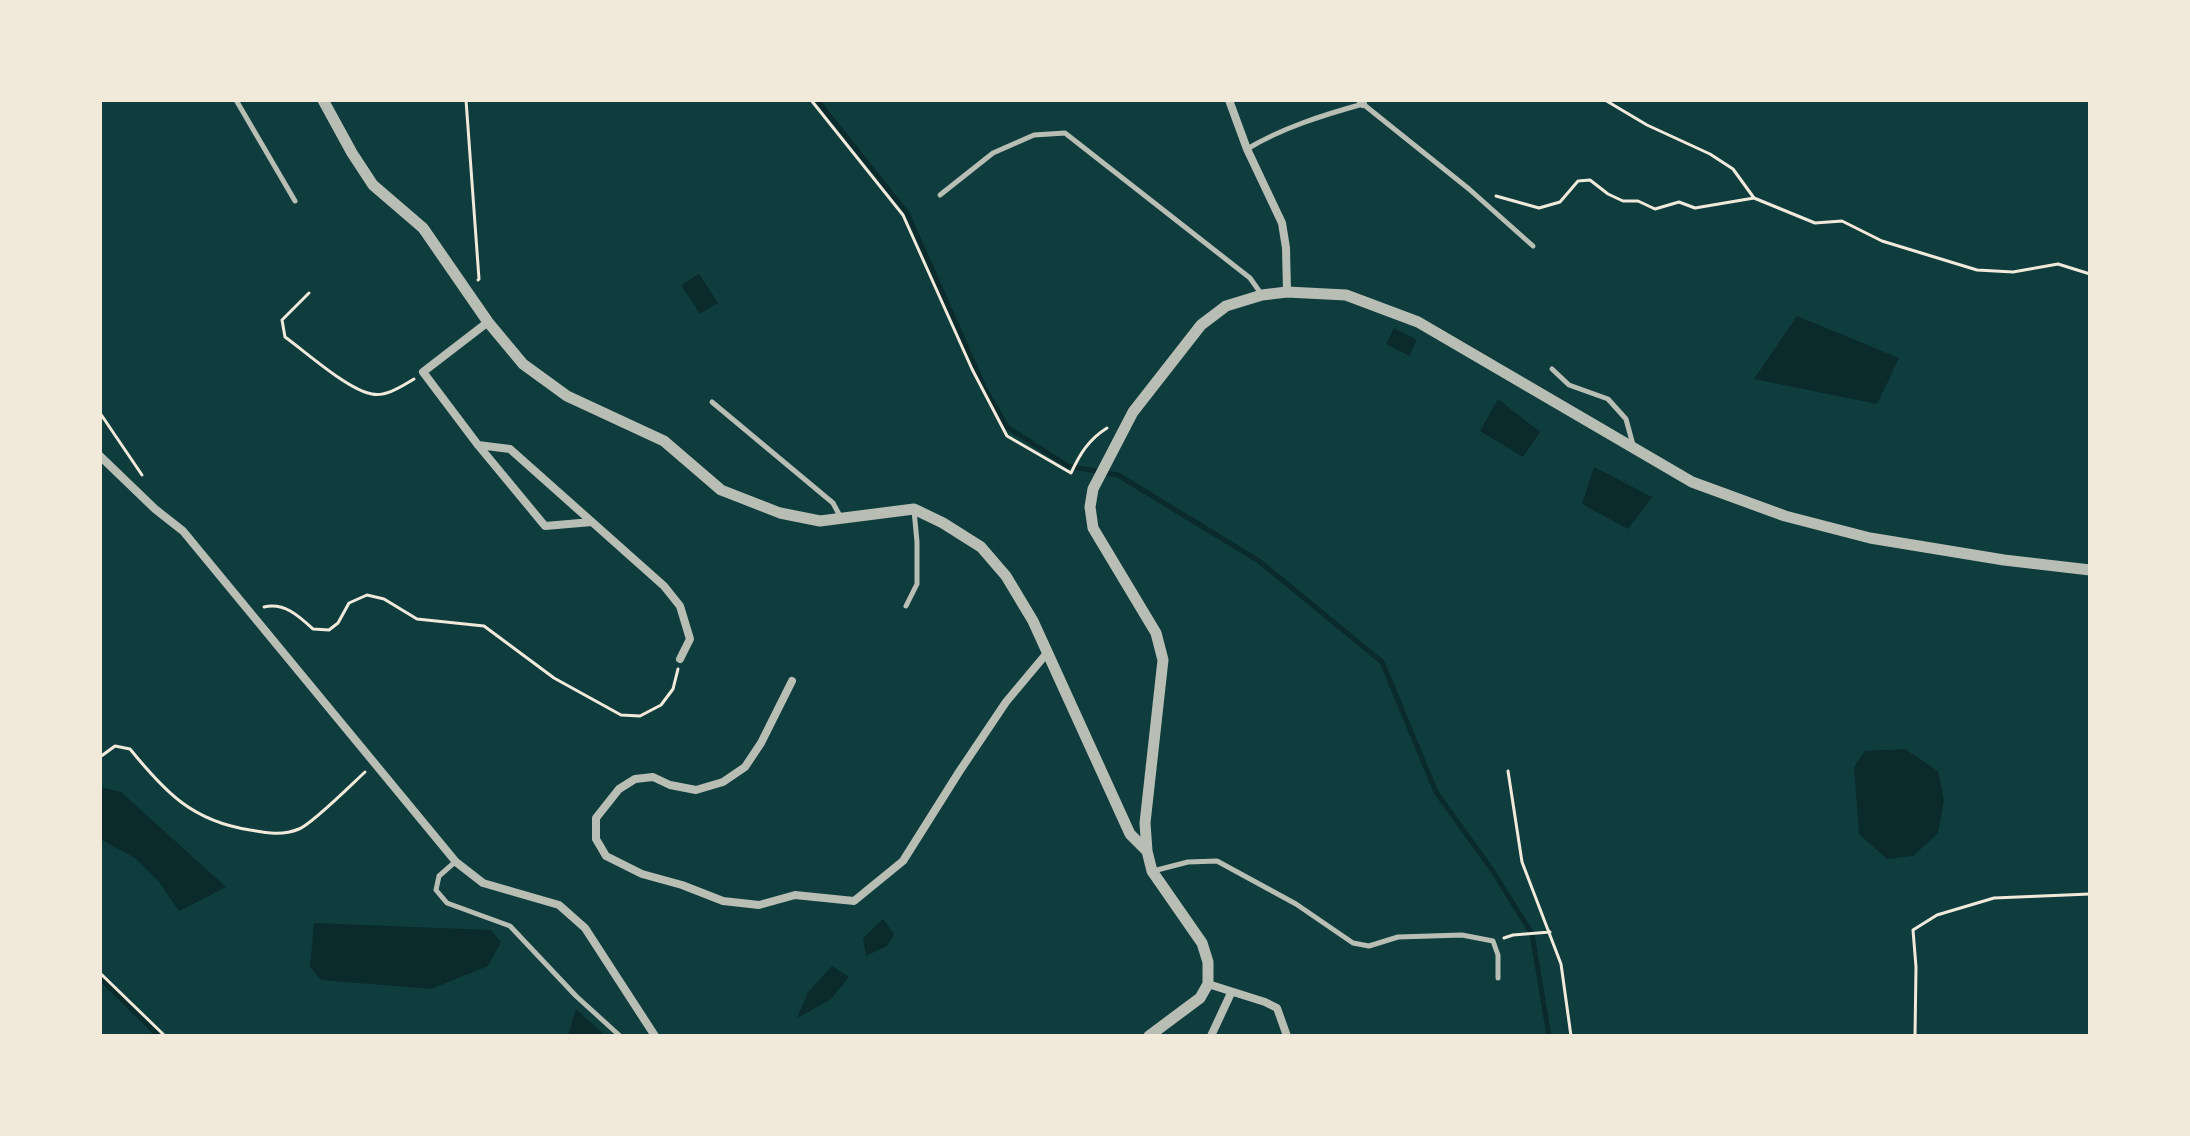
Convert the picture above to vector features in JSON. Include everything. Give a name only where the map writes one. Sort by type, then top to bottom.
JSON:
[{"type":"street","points":[[323,100],[373,185],[423,228],[488,322],[523,364],[567,396],[664,441],[721,490],[780,513],[820,521],[914,509],[981,547],[1006,576],[1033,621],[1130,834],[1147,851]]},
{"type":"street","points":[[1229,100],[1247,149],[1282,223],[1287,292]]},
{"type":"street","points":[[1149,1036],[1200,998],[1208,984],[1208,962],[1202,943],[1152,871],[1147,851],[1145,823],[1163,660],[1156,633],[1093,528],[1090,507],[1093,489],[1133,412],[1201,325],[1226,306],[1262,295],[1287,292],[1346,295],[1418,322],[1692,482],[1785,516],[1870,538],[2004,560],[2090,570]]},
{"type":"street","points":[[488,322],[423,372],[545,526],[592,522]]},
{"type":"street","points":[[478,445],[510,449],[664,586],[680,606],[690,639],[680,659]]},
{"type":"street","points":[[100,456],[155,509],[183,531],[456,862],[483,883],[559,905],[585,928],[655,1036]]},
{"type":"street","points":[[792,681],[761,743],[745,767],[723,782],[696,790],[670,785],[653,777],[635,779],[619,789],[596,818],[596,839],[606,856],[642,874],[723,901],[759,905],[795,895],[854,901],[903,861],[1006,702],[1047,653]]},
{"type":"street","points":[[1208,984],[1277,1008],[1287,1036]]},
{"type":"street","points":[[1211,1036],[1231,993]]},
{"type":"lane","points":[[236,100],[295,201]]},
{"type":"lane","points":[[1247,149],[1277,133],[1361,102],[1469,189],[1533,246]]},
{"type":"lane","points":[[940,195],[993,153],[1034,135],[1065,133],[1250,278],[1262,295]]},
{"type":"lane","points":[[1552,369],[1569,385],[1608,399],[1626,419],[1634,450]]},
{"type":"lane","points":[[712,402],[833,503],[841,518]]},
{"type":"lane","points":[[906,606],[917,584],[914,509]]},
{"type":"lane","points":[[1152,871],[1188,862],[1217,861],[1296,904],[1353,943],[1369,946],[1398,937],[1462,935],[1493,941],[1498,955],[1498,978]]},
{"type":"lane","points":[[456,862],[439,876],[436,890],[447,903],[510,926],[576,996],[620,1036]]},
{"type":"path","points":[[466,100],[479,279],[467,292]]},
{"type":"path","points":[[811,100],[903,215],[972,369],[1007,436],[1071,473],[1082,449],[1108,428]]},
{"type":"path","points":[[1605,100],[1733,169],[1754,198],[1815,223],[1842,221],[1882,241],[1977,270],[2013,272],[2058,264],[2090,274]]},
{"type":"path","points":[[1497,197],[1539,208],[1560,202],[1578,181],[1590,180],[1623,201],[1638,201],[1655,209],[1679,202],[1695,208],[1754,198]]},
{"type":"path","points":[[309,293],[282,320],[285,337],[348,384],[373,395],[397,390],[423,372]]},
{"type":"path","points":[[100,413],[145,485]]},
{"type":"path","points":[[248,611],[274,605],[298,614],[313,629],[329,630],[338,623],[349,603],[367,595],[384,599],[417,619],[484,626],[554,678],[621,715],[640,716],[661,705],[673,689],[680,659]]},
{"type":"path","points":[[100,757],[115,746],[130,749],[159,785],[190,810],[232,827],[275,835],[302,829],[374,764]]},
{"type":"path","points":[[1508,771],[1522,862],[1561,964],[1571,1036]]},
{"type":"path","points":[[1915,1036],[1913,930],[1937,915],[1994,898],[2090,894]]},
{"type":"path","points":[[1493,941],[1513,935],[1550,932]]},
{"type":"path","points":[[100,973],[165,1036]]},
{"type":"water","points":[[699,274],[718,303],[700,314],[681,285]]},
{"type":"water","points":[[1797,316],[1899,358],[1877,404],[1754,379]]},
{"type":"water","points":[[1394,328],[1417,340],[1409,356],[1386,344]]},
{"type":"water","points":[[1498,399],[1540,432],[1523,457],[1480,431]]},
{"type":"water","points":[[1594,467],[1652,497],[1628,529],[1582,504]]},
{"type":"water","points":[[1905,749],[1938,771],[1944,800],[1938,833],[1913,856],[1887,859],[1859,834],[1854,767],[1865,751]]},
{"type":"water","points":[[100,787],[121,792],[226,887],[179,911],[159,882],[135,858],[100,839]]},
{"type":"water","points":[[883,919],[894,934],[887,946],[866,956],[863,938]]},
{"type":"water","points":[[314,923],[491,930],[501,942],[488,966],[431,989],[321,980],[310,967]]},
{"type":"water","points":[[832,966],[849,977],[830,1000],[797,1018],[808,992]]},
{"type":"water","points":[[576,1009],[606,1036],[568,1036]]},
{"type":"waterway","points":[[817,100],[907,213],[985,389],[1007,427],[1068,466],[1118,475],[1259,561],[1382,662],[1436,792],[1492,870],[1532,934],[1549,1036]]},
{"type":"waterway","points":[[100,978],[159,1036]]}]
